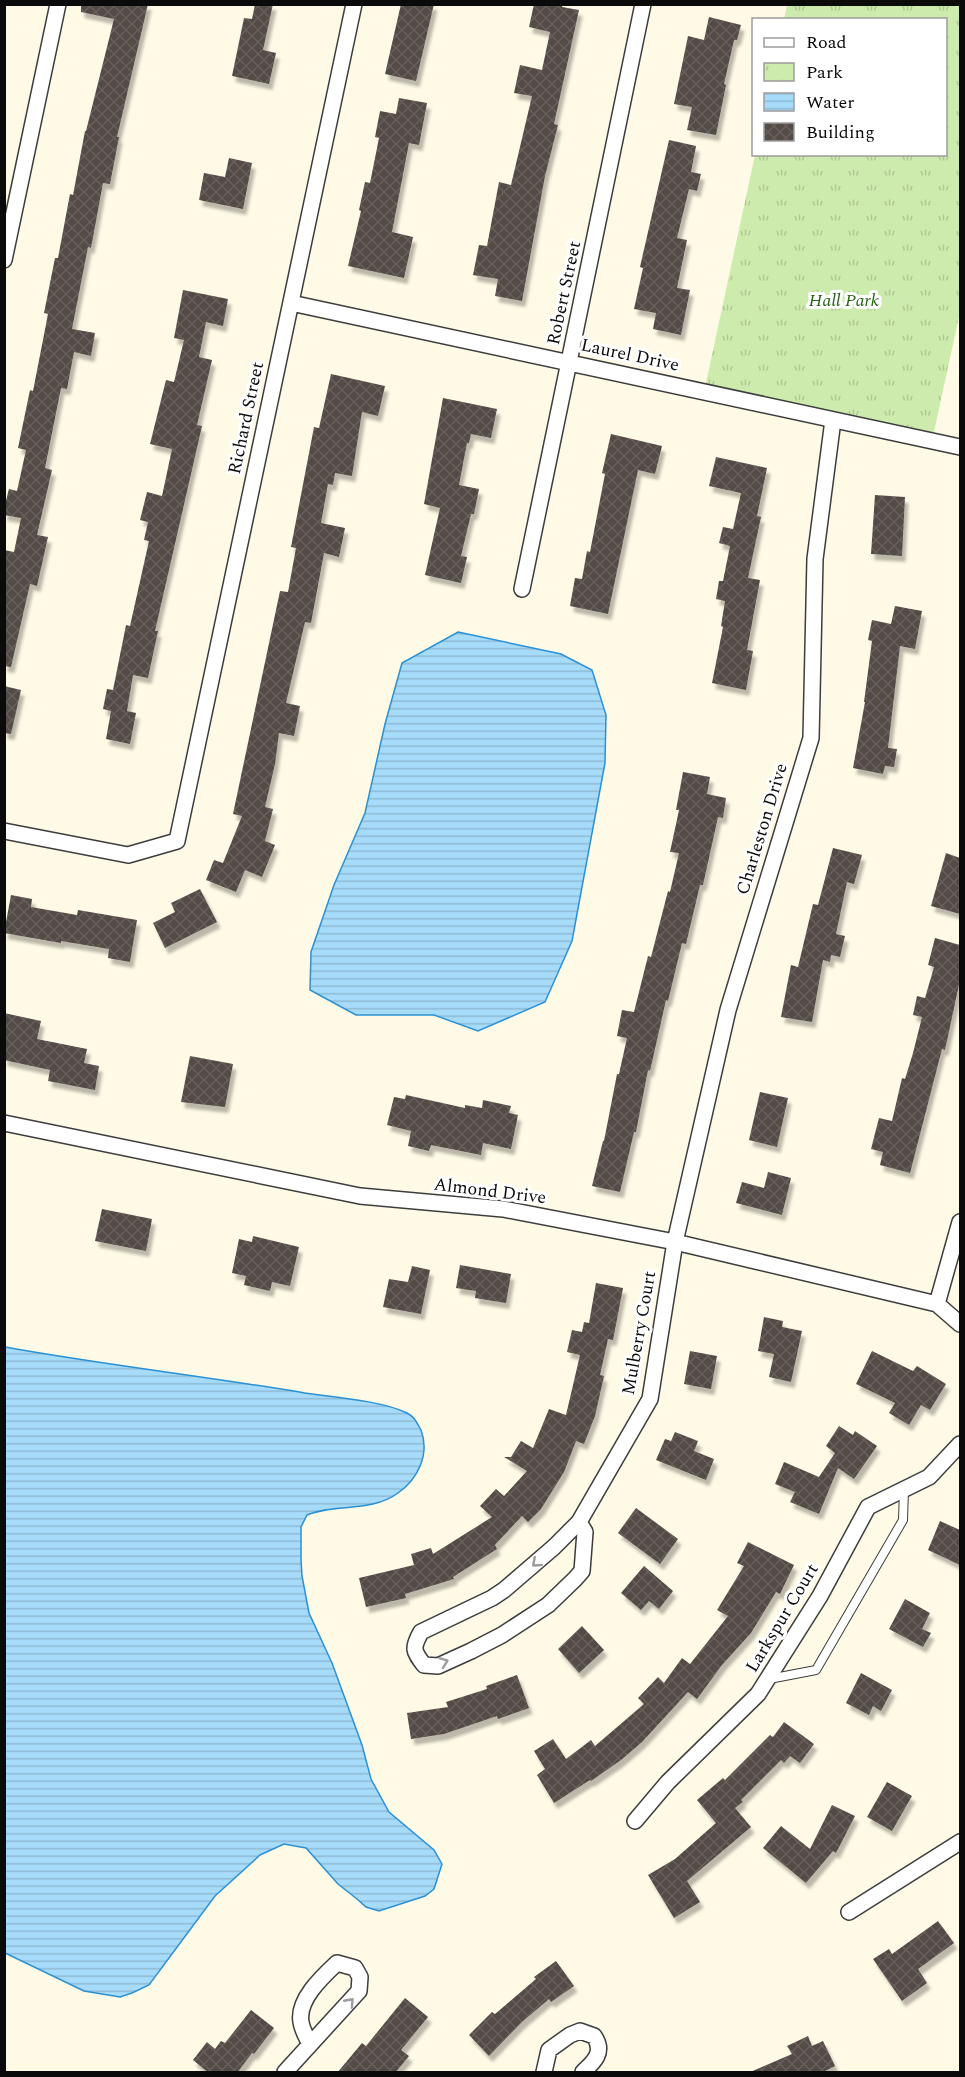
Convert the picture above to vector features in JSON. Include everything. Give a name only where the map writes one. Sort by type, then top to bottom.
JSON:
[{"type":"street","points":[[5,259],[58,4]]},
{"type":"street","name":"Richard Street","points":[[4,831],[128,855],[177,841],[354,4]]},
{"type":"street","name":"Robert Street","points":[[522,589],[643,4]]},
{"type":"street","name":"Laurel Drive","points":[[291,303],[960,447]]},
{"type":"street","name":"Charleston Drive","points":[[675,1242],[728,1010],[811,738],[815,559],[832,420]]},
{"type":"street","name":"Almond Drive","points":[[4,1123],[360,1196],[502,1209],[675,1242],[937,1304],[960,1324]]},
{"type":"street","points":[[937,1304],[960,1222]]},
{"type":"street","name":"Mulberry Court","points":[[579,1522],[585,1532],[582,1571],[548,1605],[502,1635],[438,1666],[423,1665],[414,1653],[415,1642],[422,1632],[498,1594],[554,1547],[579,1522],[650,1399],[675,1242]]},
{"type":"street","name":"Larkspur Court","points":[[635,1821],[668,1782],[758,1694],[820,1596],[868,1507],[929,1477],[960,1444]]},
{"type":"street","points":[[849,1912],[960,1842]]},
{"type":"street","points":[[285,2073],[359,1991],[360,1977],[356,1968],[337,1964],[318,1982],[302,2007],[301,2022],[310,2044]]},
{"type":"street","points":[[544,2073],[549,2050],[570,2035],[580,2031],[594,2036],[599,2047],[597,2059],[583,2073]]},
{"type":"lane","points":[[767,1680],[816,1670],[903,1520],[904,1489]]},
{"type":"green space","name":"Hall Park","points":[[787,5],[960,5],[960,312],[932,441],[704,392],[755,156],[947,156],[947,18],[784,18]]},
{"type":"water","points":[[458,632],[561,654],[592,670],[606,715],[605,763],[572,941],[545,1002],[478,1031],[434,1015],[356,1015],[310,990],[311,952],[334,885],[365,813],[385,724],[402,663]]},
{"type":"water","points":[[5,1347],[358,1400],[385,1405],[414,1418],[421,1430],[424,1448],[420,1465],[411,1481],[398,1493],[376,1503],[329,1509],[307,1515],[301,1527],[301,1560],[309,1613],[332,1663],[362,1745],[371,1779],[389,1812],[434,1850],[442,1864],[434,1889],[425,1896],[379,1911],[366,1907],[338,1884],[306,1848],[284,1844],[260,1855],[215,1896],[149,1985],[132,1993],[120,1997],[84,1991],[5,1953]]},
{"type":"building","points":[[81,4],[148,4],[117,137],[119,137],[110,184],[103,183],[72,329],[95,333],[91,356],[74,352],[67,389],[61,388],[45,468],[52,470],[37,535],[48,537],[37,586],[30,584],[11,667],[4,666],[4,550],[14,552],[21,518],[4,515],[4,508],[9,489],[17,491],[26,450],[18,448],[30,390],[33,391],[48,314],[44,313],[55,258],[58,258],[70,194],[73,195],[85,131],[114,19],[81,12]]},
{"type":"building","points":[[255,4],[273,4],[263,50],[276,53],[269,84],[232,76],[244,18],[252,19]]},
{"type":"building","points":[[401,4],[434,4],[416,81],[385,74]]},
{"type":"building","points":[[534,4],[563,4],[562,7],[579,10],[554,124],[558,125],[545,176],[522,301],[495,296],[498,279],[473,275],[479,245],[487,246],[499,182],[511,185],[532,96],[514,93],[520,65],[542,70],[550,32],[529,27]]},
{"type":"building","points":[[709,17],[741,25],[737,40],[734,40],[724,84],[726,85],[716,135],[687,130],[692,107],[674,104],[688,36],[704,40]]},
{"type":"building","points":[[399,98],[427,103],[419,145],[409,143],[392,232],[413,237],[404,278],[348,266],[361,211],[359,210],[365,182],[370,183],[379,138],[375,137],[380,111],[396,114]]},
{"type":"building","points":[[669,140],[696,146],[691,172],[701,174],[697,191],[689,189],[677,238],[687,240],[677,288],[690,290],[681,335],[653,329],[656,313],[634,309],[643,268],[640,267]]},
{"type":"building","points":[[229,158],[252,163],[243,209],[199,200],[204,173],[225,177]]},
{"type":"building","points":[[183,290],[228,299],[223,326],[206,322],[199,357],[212,360],[197,425],[202,426],[155,631],[158,631],[148,678],[133,675],[127,711],[136,713],[130,744],[106,739],[111,711],[103,709],[107,689],[113,690],[126,625],[130,626],[149,541],[144,540],[148,522],[140,520],[147,492],[162,496],[172,449],[150,444],[166,380],[174,382],[184,340],[174,338]]},
{"type":"building","points":[[331,374],[385,386],[378,416],[362,412],[352,476],[335,473],[333,485],[328,484],[321,523],[345,528],[339,557],[324,553],[311,623],[305,622],[286,703],[300,706],[294,736],[279,733],[275,764],[265,807],[273,809],[265,841],[275,845],[262,877],[245,870],[236,892],[206,880],[214,860],[223,863],[242,816],[233,814],[280,591],[288,592],[296,548],[291,547],[314,427],[319,428]]},
{"type":"building","points":[[443,398],[497,409],[491,438],[471,434],[469,443],[467,443],[459,485],[479,489],[461,556],[467,557],[461,583],[425,575],[440,508],[424,504]]},
{"type":"building","points":[[611,434],[662,446],[655,474],[638,470],[608,614],[570,606],[575,578],[582,579],[587,551],[590,552],[605,474],[602,473]]},
{"type":"building","points":[[716,457],[767,468],[757,516],[761,517],[748,578],[760,580],[747,650],[753,651],[746,690],[712,683],[723,627],[721,626],[725,601],[716,599],[719,581],[723,581],[730,546],[719,543],[723,527],[733,529],[741,493],[709,486]]},
{"type":"building","points":[[875,495],[905,497],[902,556],[871,554]]},
{"type":"building","points":[[895,606],[922,611],[915,649],[900,646],[888,748],[897,749],[894,767],[885,766],[883,774],[853,768],[865,702],[872,641],[868,640],[872,620],[891,624]]},
{"type":"building","points":[[4,686],[21,690],[11,734],[4,733]]},
{"type":"building","points":[[683,772],[710,777],[707,794],[726,798],[723,818],[718,817],[703,885],[700,885],[686,944],[682,943],[668,1001],[666,1000],[620,1192],[592,1186],[627,1038],[617,1036],[622,1010],[634,1012],[648,956],[651,957],[668,891],[670,892],[679,853],[670,852],[679,810],[676,810]]},
{"type":"building","points":[[833,848],[862,855],[854,884],[847,882],[836,934],[845,936],[840,957],[831,955],[830,962],[823,960],[812,1022],[781,1017],[791,965],[798,967],[813,904],[818,905]]},
{"type":"building","points":[[946,853],[960,858],[960,914],[931,906]]},
{"type":"building","points":[[200,889],[217,922],[165,948],[153,923],[175,912],[171,903]]},
{"type":"building","points":[[11,895],[32,899],[31,907],[77,915],[78,910],[137,920],[130,962],[108,958],[109,949],[4,933]]},
{"type":"building","points":[[935,938],[960,945],[960,980],[945,1050],[942,1049],[910,1173],[880,1165],[883,1152],[871,1149],[879,1118],[892,1121],[902,1078],[905,1079],[913,1053],[922,1017],[913,1015],[917,996],[925,998],[934,967],[928,965]]},
{"type":"building","points":[[4,1013],[41,1021],[37,1039],[87,1049],[84,1063],[99,1066],[95,1090],[48,1081],[50,1070],[4,1060]]},
{"type":"building","points":[[190,1056],[233,1064],[225,1107],[181,1102]]},
{"type":"building","points":[[760,1092],[788,1098],[777,1147],[749,1140]]},
{"type":"building","points":[[406,1095],[465,1108],[465,1105],[482,1108],[483,1100],[511,1106],[509,1113],[518,1115],[511,1149],[483,1143],[481,1155],[431,1145],[429,1151],[408,1146],[411,1131],[387,1125],[394,1097],[405,1099]]},
{"type":"building","points":[[768,1172],[791,1178],[782,1215],[736,1203],[742,1182],[764,1188]]},
{"type":"building","points":[[102,1209],[152,1219],[146,1251],[95,1241]]},
{"type":"building","points":[[253,1236],[299,1247],[290,1286],[272,1282],[270,1291],[244,1285],[246,1276],[232,1273],[239,1239],[252,1242]]},
{"type":"building","points":[[460,1265],[511,1274],[506,1303],[475,1298],[476,1291],[456,1288]]},
{"type":"building","points":[[412,1266],[430,1270],[421,1314],[383,1307],[389,1279],[408,1282]]},
{"type":"building","points":[[596,1283],[623,1288],[613,1340],[608,1339],[600,1375],[604,1376],[595,1416],[584,1444],[576,1441],[564,1472],[541,1509],[528,1522],[522,1516],[495,1545],[497,1549],[453,1577],[454,1579],[405,1594],[406,1598],[366,1607],[359,1578],[414,1565],[411,1554],[431,1548],[433,1554],[492,1517],[480,1506],[496,1489],[504,1496],[527,1471],[504,1457],[511,1457],[521,1441],[533,1448],[549,1409],[566,1415],[580,1355],[567,1352],[572,1330],[582,1332],[584,1322],[589,1323]]},
{"type":"building","points":[[764,1317],[783,1321],[782,1327],[802,1331],[791,1382],[769,1377],[774,1354],[758,1351]]},
{"type":"building","points":[[690,1351],[717,1356],[711,1389],[684,1384]]},
{"type":"building","points":[[872,1351],[913,1371],[917,1366],[946,1384],[930,1410],[921,1405],[909,1425],[889,1413],[895,1403],[856,1384]]},
{"type":"building","points":[[839,1426],[853,1435],[855,1431],[877,1446],[854,1479],[838,1468],[819,1514],[790,1502],[795,1492],[775,1484],[784,1462],[819,1477],[835,1453],[826,1446]]},
{"type":"building","points":[[675,1432],[698,1441],[694,1451],[714,1459],[706,1480],[656,1460],[665,1439],[671,1441]]},
{"type":"building","points":[[636,1508],[678,1539],[660,1564],[618,1533]]},
{"type":"building","points":[[940,1521],[960,1530],[960,1565],[928,1550]]},
{"type":"building","points":[[748,1542],[794,1565],[780,1594],[776,1592],[751,1633],[722,1665],[697,1699],[688,1692],[642,1742],[621,1760],[554,1803],[537,1775],[545,1769],[534,1751],[553,1739],[566,1759],[591,1740],[595,1746],[644,1704],[638,1698],[658,1677],[664,1683],[682,1658],[690,1664],[728,1616],[717,1610],[744,1566],[737,1563]]},
{"type":"building","points":[[644,1566],[673,1591],[659,1609],[649,1601],[641,1610],[621,1593]]},
{"type":"building","points":[[905,1599],[930,1613],[922,1629],[931,1633],[923,1647],[889,1629]]},
{"type":"building","points":[[582,1626],[604,1650],[579,1673],[558,1649]]},
{"type":"building","points":[[861,1673],[892,1690],[881,1711],[873,1706],[869,1715],[846,1703]]},
{"type":"building","points":[[517,1675],[529,1708],[444,1734],[411,1739],[407,1713],[448,1707],[446,1702],[487,1689],[486,1686]]},
{"type":"building","points":[[784,1722],[814,1744],[800,1763],[790,1756],[784,1763],[781,1760],[741,1800],[743,1802],[735,1808],[751,1827],[687,1881],[700,1902],[674,1918],[648,1875],[675,1859],[716,1823],[697,1800],[723,1778],[725,1780],[770,1735],[773,1737]]},
{"type":"building","points":[[887,1782],[912,1796],[892,1831],[867,1817]]},
{"type":"building","points":[[832,1805],[855,1816],[836,1853],[833,1851],[806,1883],[763,1848],[781,1826],[810,1849]]},
{"type":"building","points":[[938,1921],[954,1943],[918,1969],[927,1983],[902,2001],[873,1959],[889,1949],[892,1954]]},
{"type":"building","points":[[556,1961],[574,1986],[551,2002],[549,1999],[522,2022],[489,2056],[469,2035],[492,2012],[495,2014],[536,1979],[534,1977]]},
{"type":"building","points":[[405,1998],[428,2017],[401,2050],[409,2056],[395,2073],[337,2073],[362,2043],[366,2046]]},
{"type":"building","points":[[251,2010],[274,2028],[237,2073],[209,2073],[193,2060],[207,2042],[215,2049],[221,2041],[225,2043]]},
{"type":"building","points":[[808,2036],[812,2046],[823,2041],[835,2066],[821,2073],[748,2073],[792,2054],[787,2046]]}]
